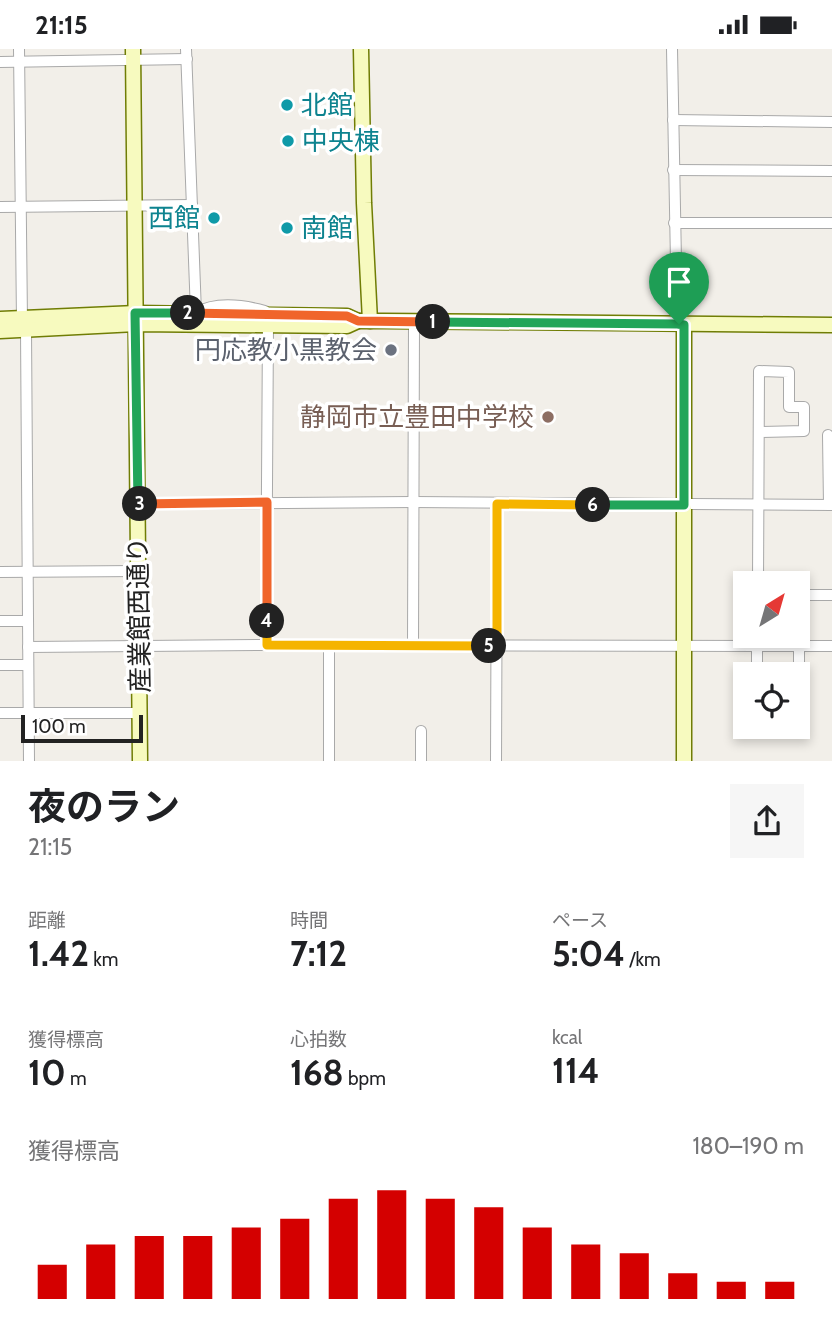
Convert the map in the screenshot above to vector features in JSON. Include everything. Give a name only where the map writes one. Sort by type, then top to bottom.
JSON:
[{"type":"street","points":[[19,49],[29,761]]},
{"type":"street","points":[[361,49],[364,204],[371,321]]},
{"type":"street","points":[[672,49],[677,314],[682,324],[684,761]]},
{"type":"street","points":[[0,62],[187,54],[196,313]]},
{"type":"street","name":"産業館西通り","points":[[134,55],[140,761]]},
{"type":"street","points":[[673,120],[832,122]]},
{"type":"street","points":[[673,170],[832,171]]},
{"type":"street","points":[[0,207],[192,205]]},
{"type":"street","points":[[674,223],[832,223]]},
{"type":"street","points":[[136,319],[196,313],[273,318]]},
{"type":"street","points":[[0,319],[23,322],[347,316],[371,321],[414,322],[832,325]]},
{"type":"street","points":[[267,645],[267,502],[273,318]]},
{"type":"street","points":[[0,331],[23,322]]},
{"type":"street","points":[[413,645],[414,322]]},
{"type":"street","points":[[758,571],[759,371],[789,372],[789,407],[804,407],[804,431],[760,432]]},
{"type":"street","points":[[138,504],[413,502],[830,505],[828,435]]},
{"type":"street","points":[[496,761],[497,504]]},
{"type":"street","points":[[0,572],[138,571]]},
{"type":"street","points":[[810,595],[832,594]]},
{"type":"street","points":[[0,621],[28,621]]},
{"type":"street","points":[[28,647],[684,646],[733,643]]},
{"type":"street","points":[[329,645],[329,761]]},
{"type":"street","points":[[810,646],[832,646]]},
{"type":"street","points":[[0,666],[28,665]]},
{"type":"street","points":[[0,713],[140,713]]},
{"type":"street","points":[[421,731],[421,761]]},
{"type":"place","name":"北館","points":[[287,105]]},
{"type":"place","name":"中央棟","points":[[288,141]]},
{"type":"place","name":"西館","points":[[214,218]]},
{"type":"place","name":"南館","points":[[287,228]]},
{"type":"place","name":"円応教小黒教会","points":[[391,350]]},
{"type":"place","name":"静岡市立豊田中学校","points":[[548,417]]},
{"type":"route","points":[[135,313],[347,316],[358,321],[679,324],[684,325],[684,505],[497,504],[497,646],[267,645],[267,502],[138,504],[135,313]]}]
